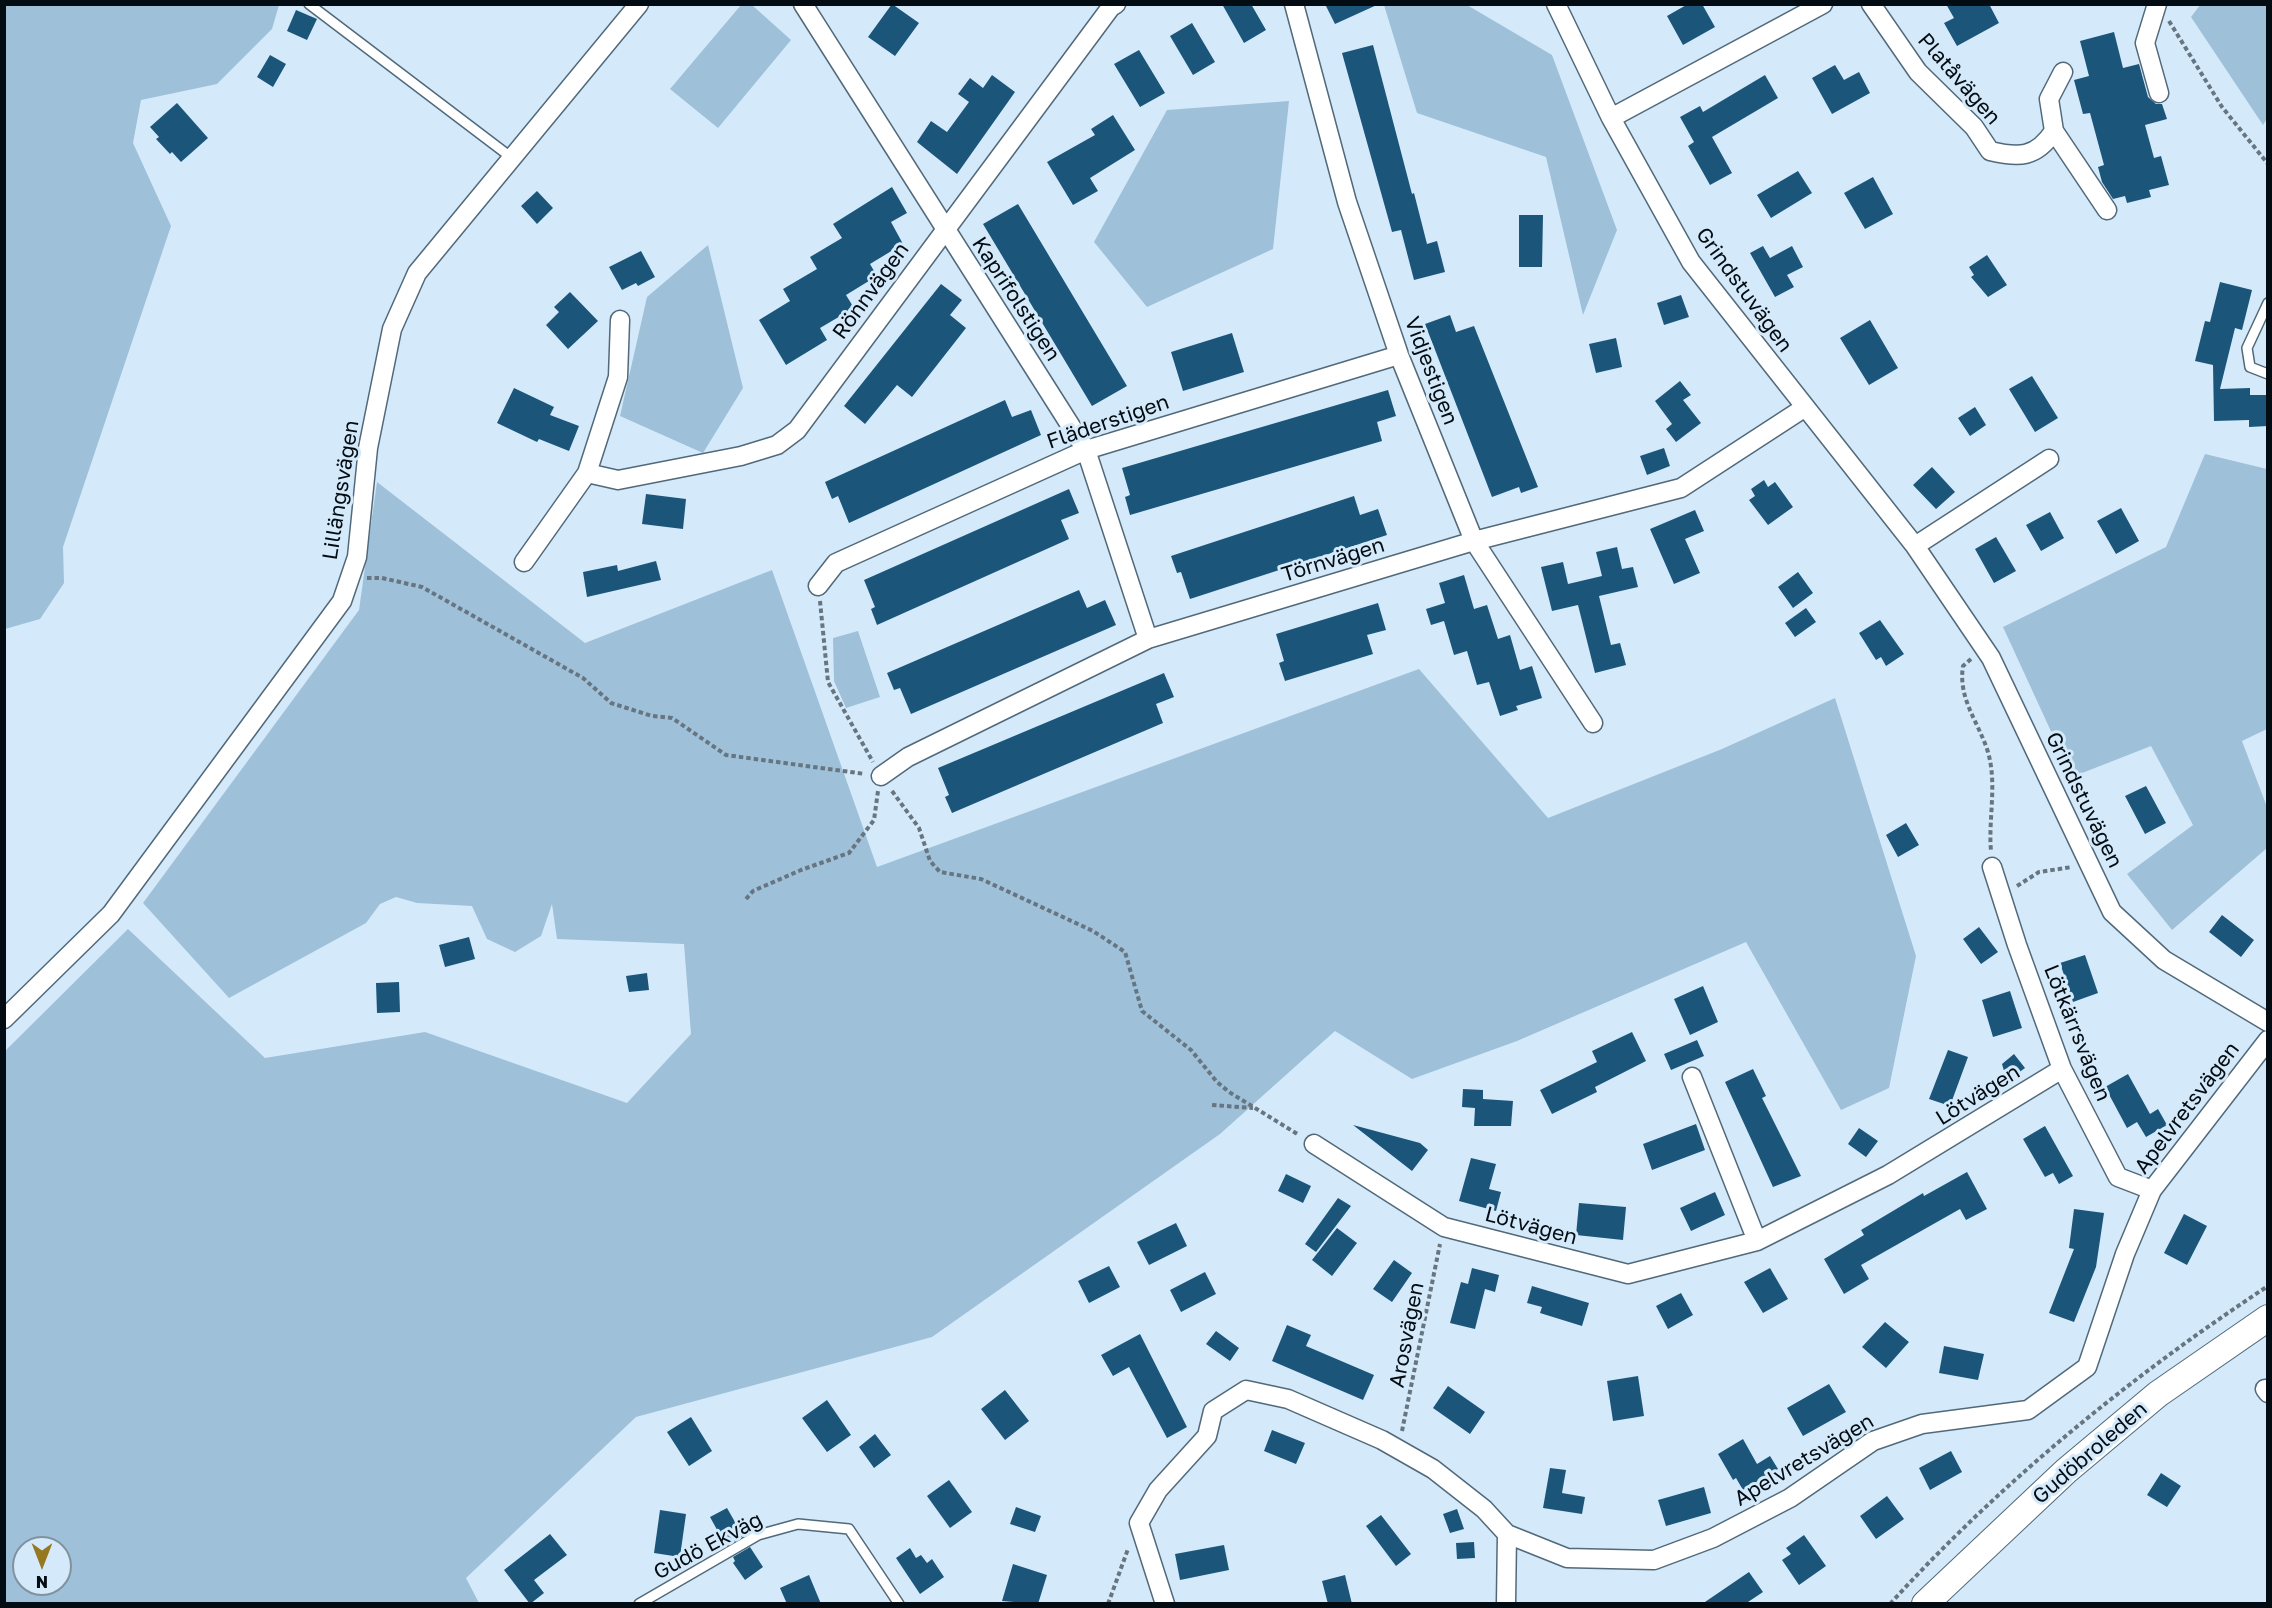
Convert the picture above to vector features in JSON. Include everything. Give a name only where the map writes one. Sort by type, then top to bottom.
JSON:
[{"type":"main road","name":"Gudöbroleden","points":[[1925,1604],[2066,1471],[2158,1394],[2268,1318]]},
{"type":"street","name":"Lillängsvägen","points":[[4,1019],[117,907],[342,601],[357,557],[368,448],[392,329],[417,273],[639,4]]},
{"type":"street","name":"Kaprifolstigen","points":[[802,4],[1086,450],[1148,639]]},
{"type":"street","name":"Rönnvägen","points":[[587,473],[618,480],[741,456],[777,445],[796,430],[944,229],[1111,7],[1116,4]]},
{"type":"street","name":"Vidjestigen","points":[[1294,4],[1347,202],[1399,355],[1474,541],[1593,723]]},
{"type":"street","name":"Grindstuvägen","points":[[1556,4],[1611,118],[1691,262],[1915,546],[1991,658],[2112,912],[2164,960],[2268,1022]]},
{"type":"street","points":[[1611,118],[1823,4]]},
{"type":"street","name":"Platåvägen","points":[[1871,4],[1918,72],[1974,127],[1990,151],[2025,155],[2044,146],[2054,131]]},
{"type":"street","points":[[2159,93],[2145,43],[2161,9]]},
{"type":"street","points":[[2063,72],[2049,99],[2054,131],[2107,210]]},
{"type":"street","points":[[524,562],[587,473],[618,377],[620,320]]},
{"type":"street","name":"Fläderstigen","points":[[818,586],[836,563],[1086,450],[1399,355]]},
{"type":"street","name":"Törnvägen","points":[[881,776],[908,757],[1148,639],[1474,541],[1681,488],[1804,408]]},
{"type":"street","points":[[1915,546],[2049,459]]},
{"type":"street","name":"Lötkärrsvägen","points":[[1992,867],[2062,1069],[2118,1177],[2152,1190]]},
{"type":"street","name":"Apelvretsvägen","points":[[1139,1523],[1158,1490],[1207,1436],[1213,1411],[1246,1390],[1288,1399],[1399,1449],[1433,1469],[1484,1509],[1507,1534],[1567,1558],[1654,1560],[1713,1538],[1790,1498],[1873,1441],[1922,1424],[2028,1410],[2087,1367],[2125,1254],[2152,1190],[2268,1040]]},
{"type":"street","name":"Lötvägen","points":[[1314,1144],[1444,1227],[1628,1274],[1757,1240],[1898,1169],[2062,1069]]},
{"type":"street","points":[[1692,1077],[1757,1240]]},
{"type":"street","points":[[1139,1523],[1165,1604]]},
{"type":"street","points":[[1506,1604],[1507,1534]]},
{"type":"lane","points":[[309,4],[512,158]]},
{"type":"lane","points":[[2268,303],[2247,348],[2250,367],[2268,374]]},
{"type":"lane","name":"Gudö Ekväg","points":[[639,1604],[758,1535],[798,1524],[849,1529],[899,1604]]},
{"type":"path","points":[[2161,9],[2222,107],[2268,164]]},
{"type":"path","points":[[349,579],[382,578],[422,587],[583,678],[611,703],[652,716],[672,718],[726,755],[881,776]]},
{"type":"path","points":[[818,586],[828,682],[881,776],[919,828],[930,861],[940,872],[981,879],[1093,930],[1125,952],[1142,1011],[1191,1050],[1217,1082],[1314,1144]]},
{"type":"path","points":[[1978,662],[1974,657],[1963,666],[1961,679],[1965,700],[1988,751],[1992,788],[1990,843],[1992,867]]},
{"type":"path","points":[[746,899],[753,891],[801,870],[849,853],[874,820],[881,776]]},
{"type":"path","points":[[2002,896],[2039,872],[2078,866]]},
{"type":"path","points":[[1212,1105],[1256,1108]]},
{"type":"path","name":"Arosvägen","points":[[1399,1449],[1444,1227]]},
{"type":"path","points":[[1108,1604],[1139,1523]]},
{"type":"shaded area","points":[[5,4],[279,5],[272,29],[217,84],[141,100],[133,143],[171,226],[63,547],[64,583],[40,619],[5,629]]},
{"type":"shaded area","points":[[741,5],[752,5],[791,40],[718,128],[670,89]]},
{"type":"shaded area","points":[[1384,5],[1467,5],[1552,55],[1617,230],[1583,315],[1546,157],[1417,113]]},
{"type":"shaded area","points":[[2200,5],[2267,5],[2268,117],[2263,125],[2191,17]]},
{"type":"shaded area","points":[[1289,101],[1273,249],[1147,307],[1094,242],[1167,110]]},
{"type":"shaded area","points":[[708,245],[743,388],[703,453],[620,416],[647,297]]},
{"type":"shaded area","points":[[2205,454],[2267,469],[2267,729],[2242,741],[2267,807],[2267,848],[2172,930],[2127,874],[2193,825],[2151,746],[2072,777],[2003,627],[2166,547]]},
{"type":"shaded area","points":[[377,482],[585,643],[772,570],[877,867],[1419,669],[1548,818],[1722,749],[1835,698],[1916,956],[1889,1088],[1841,1110],[1746,942],[1517,1041],[1412,1079],[1335,1031],[1220,1134],[932,1337],[636,1417],[466,1578],[479,1603],[5,1603],[5,1051],[128,929],[265,1058],[425,1032],[627,1103],[691,1034],[684,944],[557,939],[552,904],[541,936],[515,952],[487,939],[472,906],[417,903],[396,897],[380,904],[366,923],[229,998],[143,903],[359,610]]},
{"type":"shaded area","points":[[858,631],[880,697],[846,708],[834,681],[833,638]]},
{"type":"building","points":[[892,4],[919,23],[895,56],[868,37]]},
{"type":"building","points":[[1222,4],[1251,4],[1266,30],[1244,43]]},
{"type":"building","points":[[1325,4],[1379,4],[1335,24]]},
{"type":"building","points":[[1688,4],[1702,4],[1715,27],[1683,45],[1667,16]]},
{"type":"building","points":[[1946,4],[1989,4],[1999,23],[1957,46],[1944,23],[1954,18]]},
{"type":"building","points":[[296,10],[317,19],[307,40],[287,31]]},
{"type":"building","points":[[1192,23],[1215,62],[1193,75],[1170,36]]},
{"type":"building","points":[[2114,32],[2123,68],[2139,64],[2148,97],[2156,104],[2162,104],[2167,119],[2145,125],[2154,158],[2161,156],[2169,185],[2149,190],[2151,197],[2127,203],[2125,196],[2113,199],[2102,182],[2098,167],[2104,165],[2090,113],[2083,114],[2074,80],[2089,76],[2080,41]]},
{"type":"building","points":[[1373,45],[1427,244],[1437,241],[1445,272],[1414,280],[1401,230],[1392,232],[1342,53]]},
{"type":"building","points":[[1139,50],[1165,93],[1140,107],[1114,64]]},
{"type":"building","points":[[270,55],[286,64],[273,87],[257,77]]},
{"type":"building","points":[[1835,65],[1844,80],[1859,72],[1870,93],[1832,114],[1812,78]]},
{"type":"building","points":[[992,75],[1015,92],[957,174],[917,142],[931,121],[947,132],[969,102],[958,94],[970,78],[983,88]]},
{"type":"building","points":[[1765,75],[1778,98],[1712,137],[1732,173],[1710,185],[1688,146],[1694,142],[1680,117],[1700,106],[1703,112]]},
{"type":"building","points":[[177,103],[208,138],[181,162],[156,139],[159,137],[150,127]]},
{"type":"building","points":[[1113,115],[1135,150],[1090,178],[1098,191],[1073,205],[1047,162],[1095,135],[1091,129]]},
{"type":"building","points":[[1798,171],[1812,193],[1771,218],[1757,195]]},
{"type":"building","points":[[1873,177],[1893,214],[1865,229],[1844,193]]},
{"type":"building","points":[[892,187],[907,213],[891,222],[903,244],[870,264],[877,276],[846,295],[854,308],[820,328],[827,340],[786,365],[759,320],[790,301],[783,289],[817,269],[810,257],[842,238],[833,224]]},
{"type":"building","points":[[537,191],[553,208],[537,224],[521,206]]},
{"type":"building","points":[[1018,204],[1127,386],[1092,406],[983,224]]},
{"type":"building","points":[[1519,215],[1543,215],[1542,267],[1519,267]]},
{"type":"building","points":[[1763,246],[1770,258],[1792,246],[1803,267],[1787,275],[1794,287],[1775,297],[1750,253]]},
{"type":"building","points":[[641,251],[655,277],[638,286],[636,283],[622,290],[609,267]]},
{"type":"building","points":[[1987,255],[2007,285],[1988,297],[1971,277],[1974,275],[1969,267]]},
{"type":"building","points":[[2220,282],[2252,290],[2242,330],[2235,328],[2220,389],[2250,388],[2250,395],[2268,395],[2268,426],[2249,427],[2249,420],[2214,421],[2213,365],[2195,361],[2205,321],[2210,322]]},
{"type":"building","points":[[941,284],[962,300],[950,315],[966,328],[912,397],[897,385],[865,424],[844,406]]},
{"type":"building","points":[[570,292],[598,321],[568,349],[546,325],[559,312],[554,307]]},
{"type":"building","points":[[1681,295],[1689,317],[1664,325],[1657,303]]},
{"type":"building","points":[[1450,315],[1456,332],[1474,326],[1538,487],[1521,493],[1519,487],[1492,497],[1425,324]]},
{"type":"building","points":[[1870,320],[1898,368],[1869,385],[1840,338]]},
{"type":"building","points":[[1232,333],[1244,372],[1183,391],[1171,352]]},
{"type":"building","points":[[1616,338],[1622,367],[1596,373],[1589,344]]},
{"type":"building","points":[[2032,376],[2058,418],[2035,432],[2009,389]]},
{"type":"building","points":[[1680,381],[1691,395],[1683,400],[1701,423],[1676,442],[1666,429],[1672,424],[1655,401]]},
{"type":"building","points":[[514,388],[554,407],[550,415],[579,426],[569,451],[539,439],[537,442],[497,423]]},
{"type":"building","points":[[1388,390],[1396,416],[1377,422],[1382,441],[1130,515],[1125,497],[1130,495],[1122,468]]},
{"type":"building","points":[[1005,400],[1012,417],[1031,410],[1041,435],[849,523],[838,496],[832,499],[825,482]]},
{"type":"building","points":[[1975,407],[1986,425],[1970,436],[1958,418]]},
{"type":"building","points":[[1664,448],[1670,466],[1647,475],[1640,456]]},
{"type":"building","points":[[1932,467],[1955,492],[1936,509],[1913,485]]},
{"type":"building","points":[[1764,480],[1768,487],[1775,482],[1793,507],[1768,525],[1749,500],[1755,496],[1751,489]]},
{"type":"building","points":[[1069,489],[1079,513],[1061,520],[1069,539],[877,625],[871,609],[875,607],[864,580]]},
{"type":"building","points":[[646,494],[686,499],[683,529],[642,524]]},
{"type":"building","points":[[1354,496],[1360,515],[1378,509],[1387,535],[1190,599],[1181,572],[1177,573],[1171,556]]},
{"type":"building","points":[[2121,508],[2139,541],[2116,554],[2097,521]]},
{"type":"building","points":[[1695,510],[1704,531],[1685,539],[1700,573],[1674,584],[1650,529]]},
{"type":"building","points":[[2050,512],[2064,538],[2041,551],[2026,525]]},
{"type":"building","points":[[1996,537],[2016,571],[1994,583],[1975,549]]},
{"type":"building","points":[[1617,547],[1622,569],[1633,567],[1638,587],[1599,596],[1611,645],[1620,643],[1626,665],[1595,673],[1578,605],[1552,611],[1541,567],[1563,562],[1568,584],[1602,576],[1596,552]]},
{"type":"building","points":[[656,561],[661,580],[587,597],[583,572],[617,565],[618,571]]},
{"type":"building","points":[[1798,572],[1813,593],[1793,608],[1778,587]]},
{"type":"building","points":[[1464,575],[1474,609],[1487,605],[1498,639],[1510,635],[1520,670],[1532,666],[1542,698],[1516,706],[1518,710],[1500,716],[1489,682],[1477,685],[1467,651],[1454,655],[1444,621],[1431,625],[1426,609],[1445,603],[1439,583]]},
{"type":"building","points":[[1079,590],[1087,608],[1105,600],[1116,625],[911,714],[900,688],[894,690],[887,673]]},
{"type":"building","points":[[1378,603],[1386,630],[1367,635],[1373,654],[1285,681],[1279,663],[1284,661],[1276,634]]},
{"type":"building","points":[[1806,608],[1816,622],[1795,637],[1785,623]]},
{"type":"building","points":[[1880,620],[1904,654],[1886,666],[1881,657],[1876,660],[1859,633]]},
{"type":"building","points":[[1164,673],[1174,697],[1156,704],[1163,723],[952,813],[945,797],[949,795],[938,768]]},
{"type":"building","points":[[2146,786],[2166,823],[2145,834],[2125,796]]},
{"type":"building","points":[[1906,823],[1919,845],[1898,857],[1886,835]]},
{"type":"building","points":[[2222,915],[2254,940],[2241,957],[2209,932]]},
{"type":"building","points":[[1979,927],[1998,952],[1981,964],[1963,939]]},
{"type":"building","points":[[469,937],[475,959],[445,967],[439,945]]},
{"type":"building","points":[[2085,955],[2098,993],[2073,1002],[2060,963]]},
{"type":"building","points":[[647,973],[649,990],[629,992],[626,976]]},
{"type":"building","points":[[399,982],[400,1012],[377,1013],[376,983]]},
{"type":"building","points":[[1703,986],[1718,1022],[1690,1035],[1674,999]]},
{"type":"building","points":[[2010,991],[2022,1028],[1993,1037],[1982,1000]]},
{"type":"building","points":[[1632,1032],[1646,1061],[1595,1087],[1597,1092],[1552,1114],[1540,1090],[1597,1062],[1592,1051]]},
{"type":"building","points":[[1697,1040],[1704,1056],[1671,1070],[1664,1054]]},
{"type":"building","points":[[1948,1050],[1968,1057],[1950,1106],[1929,1099]]},
{"type":"building","points":[[2014,1054],[2025,1068],[2007,1081],[2002,1064]]},
{"type":"building","points":[[1753,1069],[1766,1096],[1762,1098],[1801,1176],[1773,1187],[1725,1082]]},
{"type":"building","points":[[2128,1074],[2150,1114],[2158,1109],[2167,1125],[2146,1137],[2137,1122],[2127,1128],[2105,1087]]},
{"type":"building","points":[[1463,1089],[1483,1090],[1483,1099],[1513,1101],[1511,1126],[1474,1126],[1475,1108],[1462,1107]]},
{"type":"building","points":[[1696,1124],[1705,1150],[1652,1170],[1643,1144]]},
{"type":"building","points":[[1353,1125],[1420,1143],[1428,1150],[1412,1171]]},
{"type":"building","points":[[2045,1126],[2073,1176],[2059,1184],[2053,1173],[2045,1177],[2023,1139]]},
{"type":"building","points":[[1859,1128],[1878,1141],[1866,1157],[1848,1144]]},
{"type":"building","points":[[1471,1158],[1496,1164],[1489,1189],[1501,1192],[1496,1211],[1459,1201]]},
{"type":"building","points":[[1967,1172],[1987,1209],[1966,1220],[1960,1209],[1861,1265],[1869,1279],[1844,1294],[1824,1259],[1864,1235],[1861,1230],[1923,1193],[1924,1196]]},
{"type":"building","points":[[1286,1174],[1311,1186],[1303,1203],[1278,1191]]},
{"type":"building","points":[[1715,1192],[1725,1215],[1691,1231],[1680,1208]]},
{"type":"building","points":[[1338,1198],[1351,1206],[1316,1252],[1305,1244]]},
{"type":"building","points":[[1579,1203],[1626,1207],[1623,1240],[1576,1235]]},
{"type":"building","points":[[2074,1209],[2104,1213],[2096,1267],[2074,1322],[2049,1313],[2074,1249],[2069,1248]]},
{"type":"building","points":[[2184,1214],[2207,1226],[2187,1265],[2164,1253]]},
{"type":"building","points":[[1176,1223],[1187,1246],[1149,1265],[1137,1242]]},
{"type":"building","points":[[1337,1228],[1357,1243],[1332,1276],[1312,1260]]},
{"type":"building","points":[[1394,1260],[1412,1273],[1392,1302],[1373,1289]]},
{"type":"building","points":[[1109,1266],[1120,1287],[1089,1303],[1078,1281]]},
{"type":"building","points":[[1472,1268],[1499,1275],[1495,1292],[1485,1289],[1475,1329],[1450,1323],[1461,1282],[1468,1284]]},
{"type":"building","points":[[1770,1268],[1788,1299],[1763,1313],[1744,1282]]},
{"type":"building","points":[[1205,1272],[1216,1294],[1181,1312],[1170,1290]]},
{"type":"building","points":[[1532,1286],[1589,1303],[1582,1326],[1540,1313],[1542,1307],[1527,1303]]},
{"type":"building","points":[[1681,1293],[1693,1315],[1668,1329],[1656,1306]]},
{"type":"building","points":[[1885,1322],[1909,1342],[1886,1368],[1862,1347]]},
{"type":"building","points":[[1287,1325],[1311,1335],[1306,1346],[1374,1375],[1363,1400],[1272,1361]]},
{"type":"building","points":[[1216,1331],[1239,1348],[1230,1361],[1206,1344]]},
{"type":"building","points":[[1140,1334],[1187,1427],[1167,1438],[1129,1367],[1113,1376],[1101,1355]]},
{"type":"building","points":[[1944,1346],[1984,1354],[1978,1380],[1939,1373]]},
{"type":"building","points":[[1638,1376],[1644,1416],[1613,1421],[1607,1381]]},
{"type":"building","points":[[1829,1384],[1846,1412],[1803,1436],[1787,1408]]},
{"type":"building","points":[[1448,1386],[1485,1412],[1470,1434],[1433,1408]]},
{"type":"building","points":[[1005,1390],[1029,1421],[1005,1440],[981,1409]]},
{"type":"building","points":[[827,1400],[851,1435],[827,1452],[802,1418]]},
{"type":"building","points":[[691,1417],[712,1451],[689,1466],[667,1432]]},
{"type":"building","points":[[1272,1430],[1305,1443],[1296,1464],[1264,1451]]},
{"type":"building","points":[[875,1434],[891,1455],[874,1468],[859,1447]]},
{"type":"building","points":[[1743,1439],[1757,1464],[1770,1456],[1778,1469],[1743,1490],[1736,1478],[1733,1480],[1718,1454]]},
{"type":"building","points":[[1951,1451],[1962,1472],[1930,1490],[1919,1468]]},
{"type":"building","points":[[1550,1468],[1566,1470],[1562,1493],[1585,1497],[1582,1514],[1543,1508]]},
{"type":"building","points":[[2161,1473],[2181,1486],[2167,1507],[2147,1495]]},
{"type":"building","points":[[949,1480],[972,1512],[950,1528],[927,1496]]},
{"type":"building","points":[[1704,1487],[1711,1513],[1666,1526],[1658,1500]]},
{"type":"building","points":[[1887,1496],[1904,1519],[1876,1539],[1860,1516]]},
{"type":"building","points":[[1016,1507],[1041,1516],[1035,1532],[1010,1524]]},
{"type":"building","points":[[727,1508],[743,1536],[726,1546],[710,1517]]},
{"type":"building","points":[[1457,1509],[1464,1529],[1450,1533],[1443,1514]]},
{"type":"building","points":[[660,1510],[686,1514],[680,1557],[654,1553]]},
{"type":"building","points":[[1381,1515],[1411,1554],[1396,1566],[1366,1526]]},
{"type":"building","points":[[550,1534],[567,1555],[534,1580],[544,1593],[530,1604],[504,1570]]},
{"type":"building","points":[[1804,1535],[1826,1566],[1799,1585],[1782,1560],[1791,1554],[1786,1548]]},
{"type":"building","points":[[1474,1542],[1475,1558],[1457,1559],[1456,1543]]},
{"type":"building","points":[[1224,1545],[1229,1570],[1180,1580],[1175,1554]]},
{"type":"building","points":[[750,1547],[763,1567],[745,1580],[733,1563],[735,1561],[733,1557]]},
{"type":"building","points":[[910,1548],[916,1558],[921,1555],[927,1563],[932,1559],[944,1577],[920,1594],[896,1558]]},
{"type":"building","points":[[1013,1564],[1047,1575],[1038,1604],[1002,1601]]},
{"type":"building","points":[[1749,1572],[1763,1592],[1745,1604],[1702,1604]]},
{"type":"building","points":[[809,1575],[821,1604],[787,1604],[780,1588]]},
{"type":"building","points":[[1345,1575],[1352,1604],[1328,1604],[1322,1581]]}]
